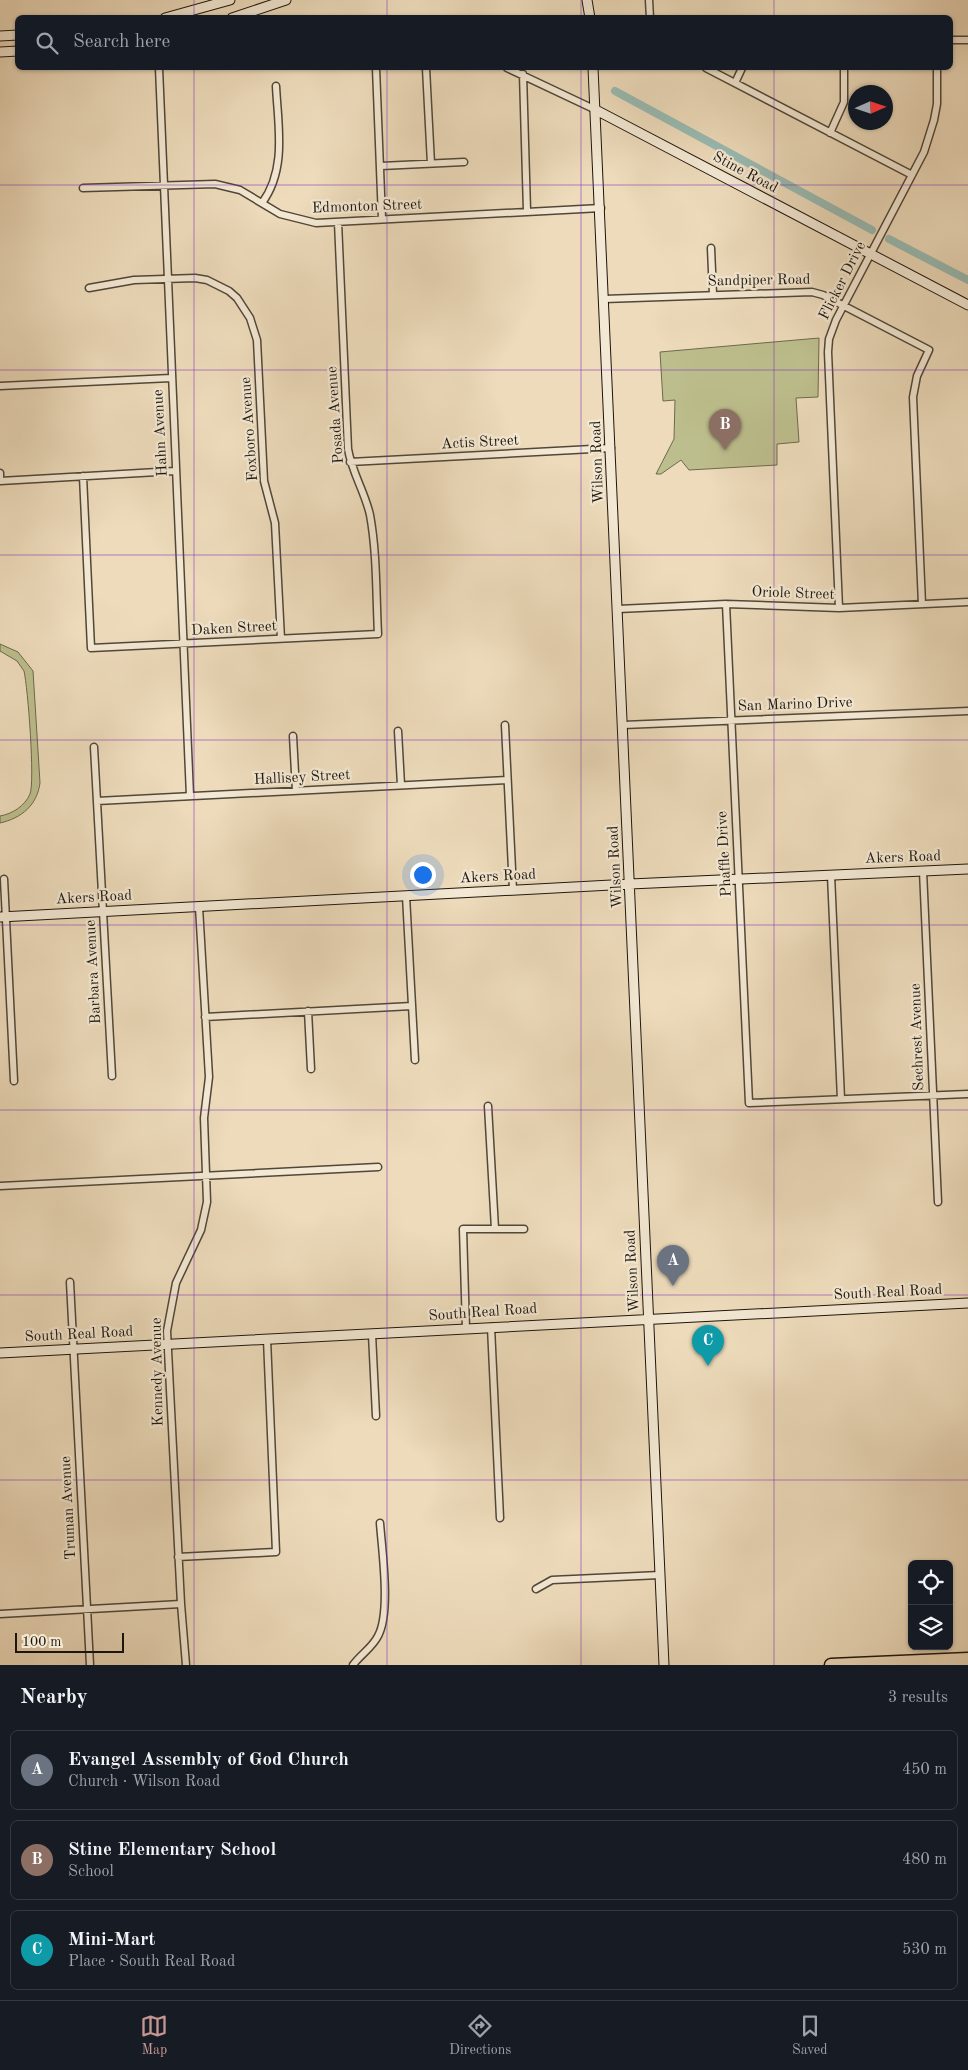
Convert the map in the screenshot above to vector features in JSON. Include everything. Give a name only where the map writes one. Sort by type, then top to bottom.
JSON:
[{"type":"highway","points":[[831,1665],[967,1659]]},
{"type":"street","points":[[177,15],[230,0]]},
{"type":"street","points":[[241,15],[286,0]]},
{"type":"street","points":[[587,0],[590,15]]},
{"type":"street","points":[[650,0],[650,15]]},
{"type":"street","points":[[0,36],[15,35]]},
{"type":"street","points":[[953,40],[968,40]]},
{"type":"street","points":[[0,52],[15,51]]},
{"type":"street","name":"Hahn Avenue","points":[[159,70],[162,185],[190,796]]},
{"type":"street","points":[[376,70],[382,219]]},
{"type":"street","points":[[426,70],[431,164]]},
{"type":"street","name":"Stine Road","points":[[512,70],[596,110],[968,305]]},
{"type":"street","name":"Wilson Road","points":[[594,70],[664,1665]]},
{"type":"street","points":[[710,70],[912,176]]},
{"type":"street","points":[[735,82],[741,70]]},
{"type":"street","points":[[830,133],[844,102],[844,70]]},
{"type":"street","name":"Flicker Drive","points":[[839,608],[828,352],[833,327],[924,152],[934,120],[938,87],[937,70]]},
{"type":"street","points":[[523,74],[527,211]]},
{"type":"street","points":[[262,203],[274,182],[279,162],[276,86]]},
{"type":"street","points":[[381,166],[464,162]]},
{"type":"street","name":"Edmonton Street","points":[[83,188],[204,183],[222,185],[240,190],[292,219],[316,223],[600,208]]},
{"type":"street","name":"Posada Avenue","points":[[338,222],[350,462],[366,501],[371,524],[378,634]]},
{"type":"street","points":[[711,248],[713,294]]},
{"type":"street","name":"Foxboro Avenue","points":[[89,288],[134,280],[195,278],[218,284],[237,298],[245,308],[254,328],[263,467],[275,523],[281,639]]},
{"type":"street","name":"Sandpiper Road","points":[[604,299],[800,290],[823,295],[929,350],[917,376],[913,397],[922,604]]},
{"type":"street","points":[[0,386],[171,378]]},
{"type":"street","name":"Actis Street","points":[[350,462],[611,448]]},
{"type":"street","points":[[0,474],[0,481],[175,471]]},
{"type":"street","name":"Daken Street","points":[[83,476],[91,648],[378,634]]},
{"type":"street","name":"Oriole Street","points":[[618,609],[726,604],[839,608],[968,602]]},
{"type":"street","name":"Phaffle Drive","points":[[726,604],[749,1103],[841,1099]]},
{"type":"street","name":"San Marino Drive","points":[[623,725],[968,710]]},
{"type":"street","points":[[505,725],[513,890]]},
{"type":"street","points":[[398,731],[401,785]]},
{"type":"street","points":[[293,736],[296,791]]},
{"type":"street","name":"Barbara Avenue","points":[[94,747],[112,1076]]},
{"type":"street","name":"Hallisey Street","points":[[97,801],[507,780]]},
{"type":"street","name":"Akers Road","points":[[3,917],[630,884],[968,869]]},
{"type":"street","name":"Sechrest Avenue","points":[[923,871],[938,1202]]},
{"type":"street","points":[[831,875],[841,1099],[968,1094]]},
{"type":"street","points":[[4,879],[3,917],[14,1082]]},
{"type":"street","points":[[406,896],[415,1060]]},
{"type":"street","name":"Kennedy Avenue","points":[[186,1665],[178,1557],[167,1344],[168,1315],[174,1291],[182,1268],[196,1243],[205,1215],[204,1118],[208,1078],[199,907]]},
{"type":"street","points":[[205,1017],[412,1006]]},
{"type":"street","points":[[308,1012],[311,1069]]},
{"type":"street","points":[[488,1106],[495,1229]]},
{"type":"street","points":[[0,1186],[378,1167]]},
{"type":"street","points":[[466,1329],[463,1229],[524,1229]]},
{"type":"street","name":"Truman Avenue","points":[[70,1282],[90,1665]]},
{"type":"street","name":"South Real Road","points":[[0,1353],[968,1303]]},
{"type":"street","points":[[491,1327],[500,1518]]},
{"type":"street","points":[[372,1334],[376,1416]]},
{"type":"street","points":[[178,1557],[276,1552],[267,1339]]},
{"type":"street","points":[[353,1665],[374,1642],[383,1624],[380,1523]]},
{"type":"street","points":[[536,1589],[552,1580],[660,1574]]},
{"type":"street","points":[[0,1614],[181,1604]]},
{"type":"green space","points":[[819,338],[818,397],[796,398],[799,442],[777,444],[777,465],[689,470],[681,460],[661,474],[656,474],[674,439],[675,400],[663,401],[660,352]]},
{"type":"green space","points":[[0,644],[18,652],[33,671],[40,783],[36,798],[22,814],[0,823],[0,816],[18,809],[28,798],[32,772],[29,714],[24,671],[17,661],[0,651]]},
{"type":"waterway","points":[[615,91],[872,230]]},
{"type":"waterway","points":[[889,239],[968,280]]},
{"type":"place","name":"Stine Elementary School","points":[[725,450]]},
{"type":"place","name":"Evangel Assembly of God Church","points":[[673,1286]]},
{"type":"place","name":"Mini-Mart","points":[[708,1366]]}]
